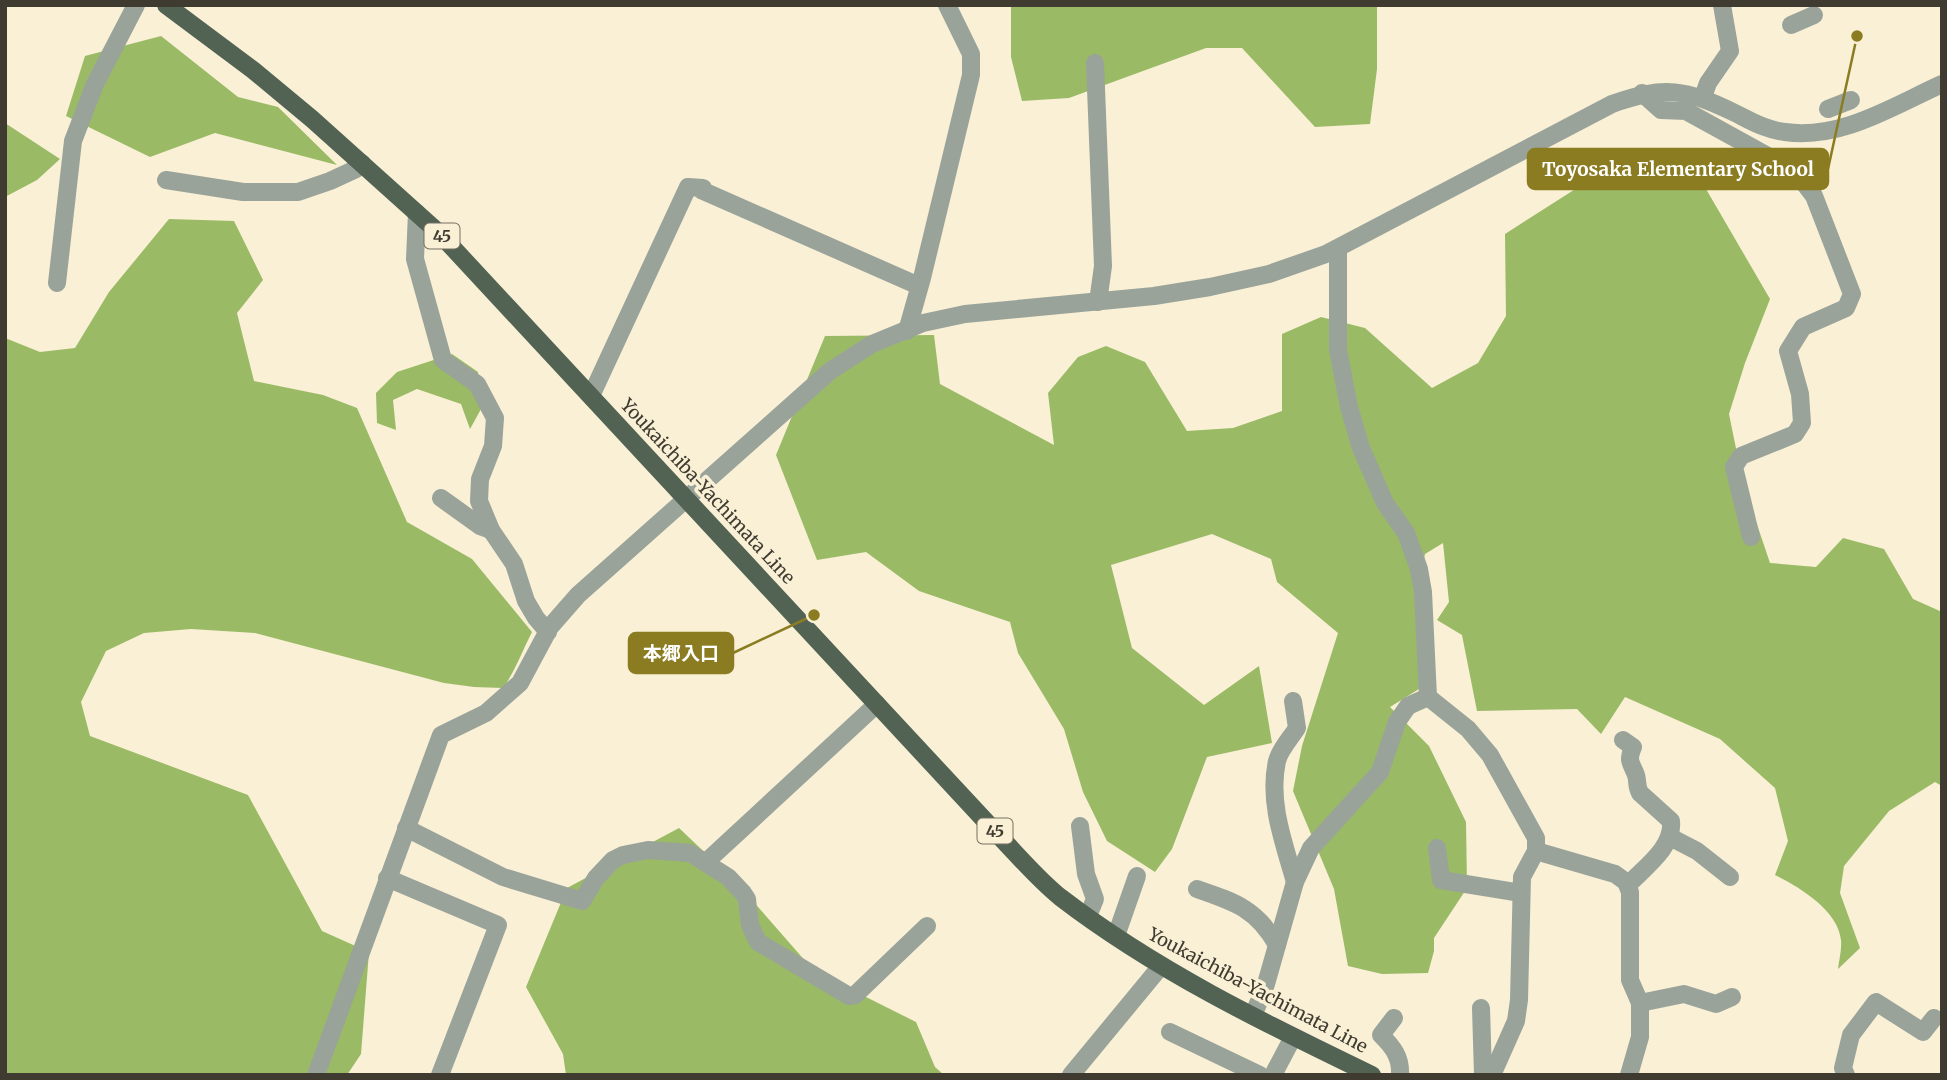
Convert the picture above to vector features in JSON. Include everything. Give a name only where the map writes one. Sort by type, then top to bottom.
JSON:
[{"type":"main road","name":"Youkaichiba-Yachimata Line","points":[[166,5],[253,70],[417,213],[513,311],[1033,872],[1059,896],[1161,966],[1293,1037],[1372,1075]]},
{"type":"street","points":[[57,283],[73,141],[95,84],[136,5]]},
{"type":"street","points":[[907,331],[971,75],[971,54],[947,5]]},
{"type":"street","points":[[1703,97],[1708,83],[1730,51],[1722,5]]},
{"type":"street","points":[[1791,25],[1814,15]]},
{"type":"street","points":[[1095,63],[1103,266],[1098,302]]},
{"type":"street","points":[[316,1075],[441,736],[486,713],[520,683],[548,632],[578,594],[830,371],[872,344],[923,323],[965,314],[1154,296],[1269,274],[1338,248],[1612,104],[1642,93],[1672,90],[1703,97],[1768,129],[1787,133],[1817,133],[1847,127],[1942,84]]},
{"type":"street","points":[[1642,93],[1661,110],[1686,111],[1795,171],[1814,196],[1852,294],[1846,308],[1803,327],[1788,351],[1800,394],[1802,423],[1795,434],[1741,456],[1734,467],[1751,537]]},
{"type":"street","points":[[1840,105],[1847,127]]},
{"type":"street","points":[[166,180],[243,192],[298,192],[347,173],[362,163]]},
{"type":"street","points":[[591,396],[688,187],[703,188],[701,190],[919,286]]},
{"type":"street","points":[[417,213],[415,259],[443,360],[477,384],[495,418],[492,446],[480,479],[479,501],[491,530],[514,564],[526,601],[548,632]]},
{"type":"street","points":[[1338,248],[1338,350],[1349,407],[1360,448],[1385,503],[1406,533],[1419,569],[1423,592],[1427,697],[1468,729],[1490,755],[1536,838],[1536,851],[1522,877],[1519,1000],[1516,1021],[1492,1075]]},
{"type":"street","points":[[441,498],[480,526],[491,530]]},
{"type":"street","points":[[1253,1016],[1266,984],[1295,882],[1311,849],[1380,772],[1397,722],[1408,706],[1427,697]]},
{"type":"street","points":[[1293,701],[1297,728],[1282,748],[1277,762],[1275,811],[1295,882]]},
{"type":"street","points":[[706,862],[877,704]]},
{"type":"street","points":[[1623,740],[1633,747],[1629,756],[1630,765],[1640,793],[1671,821],[1669,841],[1628,886]]},
{"type":"street","points":[[1080,826],[1086,874],[1095,899],[1088,916]]},
{"type":"street","points":[[405,828],[503,877],[582,901],[596,878],[613,860],[623,855],[648,850],[684,852],[706,862],[728,877],[743,893],[747,899],[750,925],[758,942],[849,996],[855,995],[928,926]]},
{"type":"street","points":[[1670,836],[1697,851],[1730,877]]},
{"type":"street","points":[[1437,848],[1441,880],[1521,893]]},
{"type":"street","points":[[1536,851],[1615,874],[1628,886],[1630,980],[1640,1003],[1640,1037],[1629,1075]]},
{"type":"street","points":[[1116,936],[1137,876]]},
{"type":"street","points":[[387,878],[498,925],[440,1075]]},
{"type":"street","points":[[1197,889],[1234,901],[1254,914],[1277,945]]},
{"type":"street","points":[[1071,1075],[1161,966]]},
{"type":"street","points":[[1640,1003],[1684,994],[1716,1004],[1732,998]]},
{"type":"street","points":[[1846,1075],[1843,1068],[1851,1035],[1876,1002],[1923,1032],[1934,1018]]},
{"type":"street","points":[[1481,1008],[1483,1075]]},
{"type":"street","points":[[1394,1018],[1381,1035],[1395,1049],[1401,1065],[1400,1075]]},
{"type":"street","points":[[1170,1032],[1260,1075]]},
{"type":"street","points":[[1273,1075],[1293,1037]]},
{"type":"green space","points":[[1011,5],[1377,5],[1377,69],[1370,124],[1315,127],[1242,48],[1206,48],[1069,98],[1022,101],[1011,57]]},
{"type":"green space","points":[[161,36],[238,97],[278,107],[337,165],[215,133],[150,157],[66,116],[85,56]]},
{"type":"green space","points":[[5,123],[60,159],[37,180],[5,197]]},
{"type":"green space","points":[[1662,175],[1706,189],[1770,299],[1729,414],[1743,483],[1770,563],[1816,567],[1843,538],[1884,549],[1913,599],[1942,612],[1942,786],[1935,782],[1889,811],[1844,866],[1840,893],[1860,948],[1838,969],[1841,940],[1833,919],[1806,893],[1775,875],[1788,841],[1775,788],[1720,739],[1625,697],[1601,734],[1577,709],[1477,711],[1462,635],[1437,620],[1449,602],[1443,543],[1425,554],[1416,599],[1419,689],[1390,707],[1429,746],[1466,822],[1467,888],[1434,938],[1434,951],[1428,973],[1382,974],[1348,966],[1334,889],[1293,791],[1302,746],[1338,633],[1277,582],[1271,559],[1212,534],[1111,565],[1132,648],[1204,705],[1259,666],[1272,743],[1207,757],[1172,849],[1155,872],[1107,841],[1083,792],[1064,729],[1018,653],[1010,622],[919,591],[866,552],[817,560],[776,455],[825,336],[934,335],[940,384],[1054,445],[1048,393],[1078,357],[1106,346],[1145,362],[1187,431],[1233,428],[1282,411],[1282,334],[1321,317],[1365,328],[1432,388],[1478,363],[1506,316],[1505,234],[1588,181]]},
{"type":"green space","points":[[169,219],[234,221],[263,280],[237,313],[254,381],[323,395],[357,408],[407,522],[472,559],[532,632],[503,688],[444,683],[255,633],[191,629],[144,633],[106,651],[81,702],[90,736],[248,795],[322,931],[369,952],[361,1054],[347,1075],[5,1075],[5,338],[40,352],[75,348],[109,292]]},
{"type":"green space","points":[[452,354],[478,372],[481,409],[470,429],[461,404],[417,389],[393,400],[396,430],[377,423],[376,393],[397,372]]},
{"type":"green space","points":[[679,828],[737,883],[814,971],[916,1022],[935,1067],[944,1075],[566,1075],[563,1054],[526,987],[567,888]]},
{"type":"place","name":"Toyosaka Elementary School","points":[[1857,36]]},
{"type":"place","name":"本郷入口","points":[[814,615]]}]
